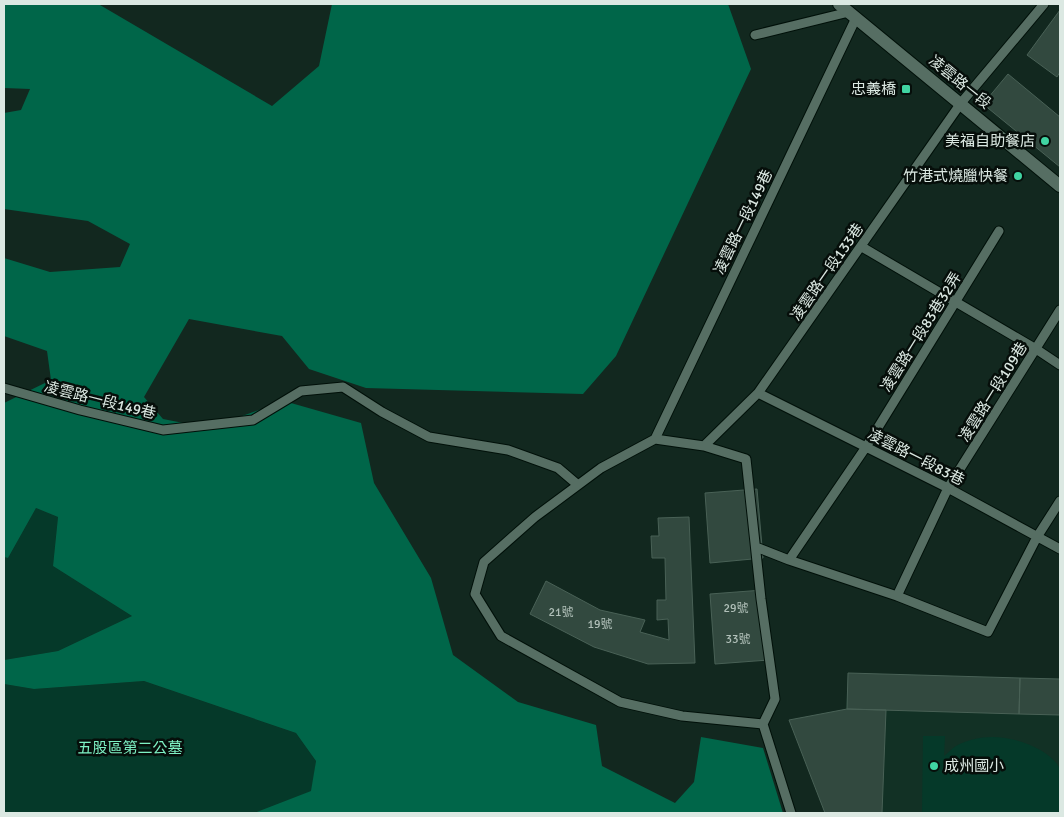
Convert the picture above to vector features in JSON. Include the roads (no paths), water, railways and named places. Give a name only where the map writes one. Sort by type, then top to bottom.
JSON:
[{"type":"street","name":"凌雲路一段","points":[[848,11],[1060,186]]},
{"type":"lane","name":"凌雲路一段133巷","points":[[704,446],[758,393],[862,247],[960,103],[1044,4]]},
{"type":"lane","points":[[755,34],[848,11]]},
{"type":"lane","name":"凌雲路一段149巷","points":[[655,439],[848,11]]},
{"type":"lane","name":"凌雲路一段83巷32弄","points":[[789,560],[866,447],[1000,231]]},
{"type":"lane","points":[[862,247],[1060,365]]},
{"type":"lane","name":"凌雲路一段109巷","points":[[897,596],[948,488],[1060,310]]},
{"type":"lane","name":"凌雲路一段149巷","points":[[4,388],[80,410],[163,430],[253,420],[301,391],[343,387],[382,412],[429,437],[508,450],[558,468],[578,485]]},
{"type":"lane","name":"凌雲路一段83巷","points":[[758,393],[948,488],[1060,549]]},
{"type":"lane","points":[[763,724],[682,716],[620,702],[501,636],[475,594],[484,562],[535,517],[601,468],[655,439],[704,446],[746,459],[775,699],[763,724],[791,813]]},
{"type":"lane","points":[[756,547],[897,596],[988,632],[1037,537],[1060,501]]},
{"type":"place","name":"忠義橋","points":[[906,89]]},
{"type":"place","name":"美福自助餐店","points":[[1045,141]]},
{"type":"place","name":"竹港式燒臘快餐","points":[[1018,176]]},
{"type":"place","name":"成州國小","points":[[934,766]]},
{"type":"park label","name":"五股區第二公墓","points":[[130,748]]}]
